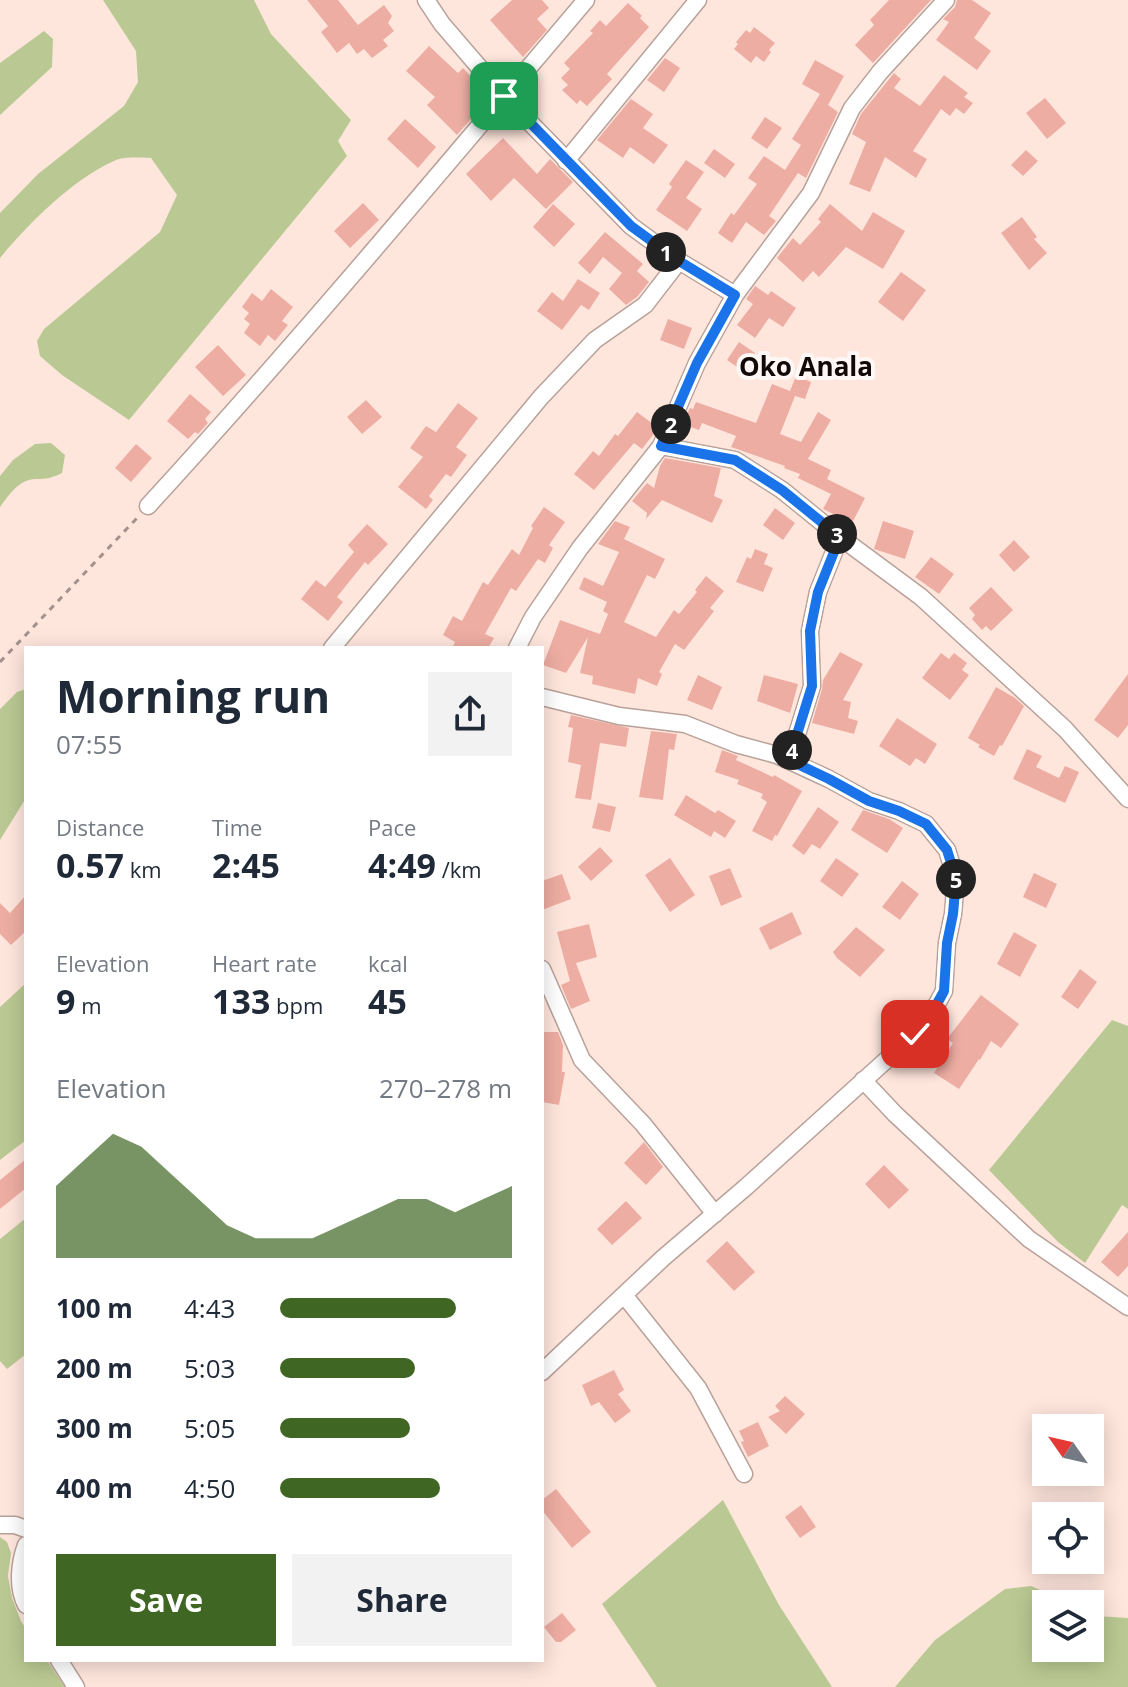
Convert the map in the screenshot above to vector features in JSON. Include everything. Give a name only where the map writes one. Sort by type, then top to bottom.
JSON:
[{"type":"street","points":[[426,0],[442,24],[504,96],[631,226],[679,261],[735,295]]},
{"type":"street","points":[[148,506],[454,157],[586,0]]},
{"type":"street","points":[[566,161],[698,0]]},
{"type":"street","points":[[518,646],[533,617],[580,548],[661,446],[697,363],[735,295],[811,193],[852,108],[880,72],[946,0]]},
{"type":"street","points":[[334,646],[541,397],[595,340],[645,305],[679,261]]},
{"type":"street","points":[[661,446],[735,460],[782,490],[921,597],[1065,729],[1128,799]]},
{"type":"street","points":[[789,760],[812,686],[810,631],[818,592],[840,537]]},
{"type":"street","points":[[544,697],[619,716],[685,724],[789,760],[869,801],[926,824],[947,850],[956,879],[944,991],[915,1034],[663,1258],[544,1370]]},
{"type":"street","points":[[544,974],[582,1060],[643,1124],[715,1214]]},
{"type":"street","points":[[863,1080],[895,1114],[1029,1239],[1128,1307]]},
{"type":"street","points":[[624,1295],[698,1388],[744,1474]]},
{"type":"street","points":[[0,1525],[24,1528]]},
{"type":"street","points":[[24,1550],[20,1595],[24,1602]]},
{"type":"street","points":[[60,1662],[76,1687]]},
{"type":"path","points":[[0,662],[148,506]]},
{"type":"green space","points":[[103,0],[254,0],[271,34],[351,120],[338,141],[347,156],[129,420],[62,375],[40,356],[37,341],[44,329],[160,232],[177,195],[151,158],[118,159],[98,169],[38,217],[0,258],[0,213],[38,174],[124,106],[138,82],[136,51]]},
{"type":"green space","points":[[44,31],[53,39],[52,67],[0,115],[0,63]]},
{"type":"green space","points":[[51,443],[65,455],[62,473],[24,482],[0,507],[0,476],[13,460],[35,444]]},
{"type":"green space","points":[[24,690],[24,801],[0,840],[0,709],[17,692]]},
{"type":"green space","points":[[24,985],[24,1142],[0,1160],[0,1007]]},
{"type":"green space","points":[[1112,1020],[1128,1026],[1128,1209],[1122,1205],[1085,1263],[1058,1242],[989,1170]]},
{"type":"green space","points":[[24,1220],[24,1356],[7,1369],[0,1361],[0,1239]]},
{"type":"green space","points":[[723,1500],[779,1605],[832,1687],[657,1687],[602,1604]]},
{"type":"green space","points":[[0,1537],[7,1542],[11,1553],[8,1576],[12,1598],[24,1626],[24,1662],[48,1662],[65,1687],[0,1687]]},
{"type":"green space","points":[[1031,1586],[1040,1590],[1032,1590],[1032,1662],[1104,1662],[1104,1616],[1128,1618],[1128,1687],[895,1687],[935,1640],[1005,1589]]},
{"type":"building","points":[[307,0],[338,0],[358,25],[384,5],[392,16],[388,23],[394,31],[383,40],[388,46],[372,58],[364,49],[357,54],[349,43],[337,53],[321,32],[328,26]]},
{"type":"building","points":[[512,0],[542,0],[549,8],[537,19],[547,30],[523,57],[490,20]]},
{"type":"building","points":[[889,0],[931,0],[873,63],[855,45],[874,25],[870,20]]},
{"type":"building","points":[[957,0],[972,0],[991,13],[974,38],[991,51],[977,70],[936,40],[949,22],[943,19],[955,7]]},
{"type":"building","points":[[628,3],[649,27],[607,74],[612,79],[587,106],[580,100],[577,104],[562,90],[568,85],[561,78],[570,69],[564,63],[593,33],[590,31],[600,20],[606,26]]},
{"type":"building","points":[[754,27],[775,43],[764,62],[756,56],[751,63],[734,49],[746,30],[750,33]]},
{"type":"building","points":[[429,46],[458,73],[463,68],[490,97],[457,135],[427,105],[435,97],[406,71]]},
{"type":"building","points":[[665,58],[680,68],[664,92],[647,80]]},
{"type":"building","points":[[815,60],[844,76],[828,105],[838,112],[806,178],[798,173],[769,216],[776,221],[764,235],[746,222],[732,243],[718,233],[757,184],[748,178],[764,156],[785,170],[801,145],[792,139],[820,94],[802,84]]},
{"type":"building","points":[[894,73],[901,79],[894,88],[920,106],[944,75],[968,93],[964,97],[973,103],[964,114],[956,108],[950,116],[941,109],[913,151],[927,159],[916,178],[885,157],[870,192],[849,184],[866,142],[852,134],[861,114]]},
{"type":"building","points":[[1045,98],[1066,123],[1047,139],[1026,113]]},
{"type":"building","points":[[631,99],[653,114],[643,128],[668,145],[654,164],[630,147],[623,158],[597,140]]},
{"type":"building","points":[[765,117],[782,128],[767,149],[751,138]]},
{"type":"building","points":[[405,119],[436,147],[418,168],[387,139]]},
{"type":"building","points":[[503,138],[537,174],[550,159],[573,182],[546,209],[514,178],[491,201],[466,174]]},
{"type":"building","points":[[714,149],[735,164],[725,178],[704,163]]},
{"type":"building","points":[[1026,150],[1038,161],[1023,176],[1011,165]]},
{"type":"building","points":[[686,160],[704,172],[686,198],[702,209],[687,231],[656,210]]},
{"type":"building","points":[[363,203],[379,220],[350,248],[334,231]]},
{"type":"building","points":[[553,204],[575,224],[554,247],[533,227]]},
{"type":"building","points":[[830,204],[862,231],[873,212],[905,231],[883,269],[846,247],[819,277],[813,271],[803,282],[777,258],[793,238],[800,245],[821,222],[818,219]]},
{"type":"building","points":[[1022,217],[1037,237],[1034,239],[1047,253],[1029,270],[1001,233]]},
{"type":"building","points":[[605,232],[643,264],[637,271],[649,282],[626,305],[609,289],[622,273],[603,257],[590,274],[578,263]]},
{"type":"building","points":[[901,272],[926,290],[903,321],[878,302]]},
{"type":"building","points":[[578,279],[600,293],[589,310],[581,305],[562,330],[537,311],[552,292],[563,301]]},
{"type":"building","points":[[755,286],[768,295],[771,291],[796,308],[783,327],[769,318],[755,338],[737,325],[753,304],[746,299]]},
{"type":"building","points":[[271,289],[293,307],[282,321],[288,325],[275,341],[268,335],[260,346],[244,333],[250,324],[244,319],[249,313],[242,307],[252,293],[262,301]]},
{"type":"building","points":[[668,319],[692,328],[684,349],[660,340]]},
{"type":"building","points":[[739,342],[755,353],[743,371],[727,360]]},
{"type":"building","points":[[218,345],[246,375],[223,396],[195,367]]},
{"type":"building","points":[[796,376],[811,382],[805,399],[795,396],[780,434],[801,442],[818,412],[831,420],[808,459],[831,470],[827,479],[865,498],[852,523],[823,509],[831,494],[798,478],[800,474],[731,447],[736,436],[702,423],[699,430],[682,424],[696,402],[756,423],[772,384],[790,391]]},
{"type":"building","points":[[190,394],[211,412],[205,419],[208,423],[188,439],[167,421]]},
{"type":"building","points":[[366,400],[382,417],[362,434],[347,417]]},
{"type":"building","points":[[458,403],[478,418],[456,447],[467,455],[451,477],[446,474],[429,496],[433,500],[426,509],[398,487],[423,457],[410,448],[426,426],[436,432]]},
{"type":"building","points":[[637,412],[657,427],[656,431],[642,449],[634,443],[594,490],[574,474],[593,451],[599,456]]},
{"type":"building","points":[[136,444],[152,458],[131,482],[115,468]]},
{"type":"building","points":[[665,458],[721,468],[714,496],[723,500],[712,523],[662,500],[646,519],[647,513],[632,501],[647,483],[654,488]]},
{"type":"building","points":[[544,507],[565,522],[549,545],[553,548],[545,563],[538,559],[516,591],[511,588],[485,634],[494,638],[489,646],[453,646],[455,642],[443,635],[453,616],[462,621],[483,582],[488,585],[512,549],[519,555],[533,528],[531,526]]},
{"type":"building","points":[[775,508],[795,523],[783,540],[763,525]]},
{"type":"building","points":[[615,521],[630,527],[624,539],[665,559],[655,579],[647,575],[624,622],[656,637],[674,610],[679,614],[706,576],[724,591],[710,608],[714,611],[684,650],[675,644],[659,672],[662,674],[657,686],[638,678],[635,694],[592,684],[593,676],[580,673],[588,637],[566,673],[544,665],[560,620],[600,634],[608,614],[603,611],[607,602],[579,589],[584,577],[603,586],[619,552],[598,544]]},
{"type":"building","points":[[883,521],[914,531],[905,559],[874,549]]},
{"type":"building","points":[[367,524],[388,544],[368,565],[365,562],[337,597],[343,602],[328,621],[301,599],[316,580],[325,587],[354,552],[348,545]]},
{"type":"building","points":[[1014,540],[1030,557],[1014,572],[999,555]]},
{"type":"building","points":[[755,549],[768,554],[764,564],[773,568],[763,592],[736,582],[747,557],[751,559]]},
{"type":"building","points":[[931,557],[954,574],[939,594],[915,577]]},
{"type":"building","points":[[991,587],[1013,610],[991,631],[986,626],[982,630],[972,619],[975,615],[969,608]]},
{"type":"building","points":[[840,652],[863,664],[843,700],[851,702],[848,718],[858,721],[854,734],[812,723],[823,680]]},
{"type":"building","points":[[941,653],[949,659],[954,653],[967,663],[962,670],[969,675],[950,700],[922,678]]},
{"type":"building","points":[[1128,674],[1128,725],[1118,738],[1094,720]]},
{"type":"building","points":[[698,675],[722,687],[712,710],[687,700]]},
{"type":"building","points":[[764,675],[798,684],[790,713],[757,701]]},
{"type":"building","points":[[996,687],[1024,706],[994,756],[968,738]]},
{"type":"building","points":[[571,715],[629,728],[626,747],[600,743],[591,800],[575,798],[581,765],[568,762],[573,728],[568,727]]},
{"type":"building","points":[[897,718],[937,744],[925,764],[916,758],[910,766],[879,746]]},
{"type":"building","points":[[651,731],[677,734],[674,750],[669,749],[663,800],[639,797]]},
{"type":"building","points":[[1027,749],[1042,756],[1036,767],[1059,778],[1065,766],[1079,772],[1065,803],[1013,779]]},
{"type":"building","points":[[722,750],[738,756],[736,760],[774,775],[802,791],[772,841],[752,831],[767,802],[761,798],[763,794],[737,784],[739,780],[715,772]]},
{"type":"building","points":[[686,795],[715,813],[718,810],[736,821],[725,838],[714,831],[711,837],[674,815]]},
{"type":"building","points":[[598,803],[616,807],[610,832],[592,828]]},
{"type":"building","points":[[818,807],[839,822],[820,849],[812,844],[804,855],[792,846]]},
{"type":"building","points":[[863,810],[889,819],[903,828],[887,853],[851,830]]},
{"type":"building","points":[[600,847],[613,861],[591,881],[578,867]]},
{"type":"building","points":[[670,858],[695,895],[670,912],[645,875]]},
{"type":"building","points":[[836,858],[859,874],[842,897],[820,881]]},
{"type":"building","points":[[730,868],[742,897],[721,906],[709,876]]},
{"type":"building","points":[[1034,873],[1057,884],[1046,908],[1023,897]]},
{"type":"building","points":[[562,874],[571,899],[544,909],[544,880]]},
{"type":"building","points":[[902,881],[919,894],[900,920],[882,907]]},
{"type":"building","points":[[24,897],[24,933],[11,945],[0,934],[0,903],[10,913]]},
{"type":"building","points":[[792,912],[802,934],[770,950],[759,928]]},
{"type":"building","points":[[589,924],[597,957],[576,963],[590,1001],[571,1009],[561,985],[570,981],[557,932]]},
{"type":"building","points":[[856,927],[885,950],[860,977],[833,952]]},
{"type":"building","points":[[1014,932],[1037,945],[1020,977],[997,964]]},
{"type":"building","points":[[1080,969],[1097,982],[1078,1009],[1061,997]]},
{"type":"building","points":[[981,995],[1019,1024],[1001,1048],[991,1041],[959,1089],[934,1073],[953,1043],[947,1039]]},
{"type":"building","points":[[544,1032],[558,1032],[563,1045],[562,1072],[565,1072],[559,1105],[544,1102]]},
{"type":"building","points":[[644,1142],[663,1167],[646,1185],[624,1163]]},
{"type":"building","points":[[24,1161],[24,1190],[0,1209],[0,1180]]},
{"type":"building","points":[[884,1165],[909,1190],[889,1209],[865,1184]]},
{"type":"building","points":[[626,1201],[642,1218],[612,1245],[597,1229]]},
{"type":"building","points":[[1128,1232],[1128,1266],[1118,1277],[1101,1262]]},
{"type":"building","points":[[727,1241],[755,1272],[734,1291],[706,1261]]},
{"type":"building","points":[[614,1370],[624,1390],[618,1394],[631,1411],[615,1423],[599,1402],[591,1406],[582,1385]]},
{"type":"building","points":[[785,1396],[805,1414],[786,1434],[768,1417],[780,1411],[775,1406]]},
{"type":"building","points":[[758,1422],[769,1446],[748,1457],[739,1431]]},
{"type":"building","points":[[556,1489],[591,1532],[572,1548],[544,1513],[544,1498]]},
{"type":"building","points":[[801,1505],[816,1527],[800,1538],[785,1517]]},
{"type":"building","points":[[562,1613],[576,1630],[561,1642],[556,1642],[544,1627]]},
{"type":"district","name":"Oko Anala","points":[[806,367]]},
{"type":"route","points":[[504,96],[631,226],[679,261],[735,295],[697,363],[661,446],[735,460],[782,490],[840,537],[818,592],[810,631],[812,686],[789,760],[869,801],[926,824],[947,850],[956,879],[944,991],[915,1034]]}]
